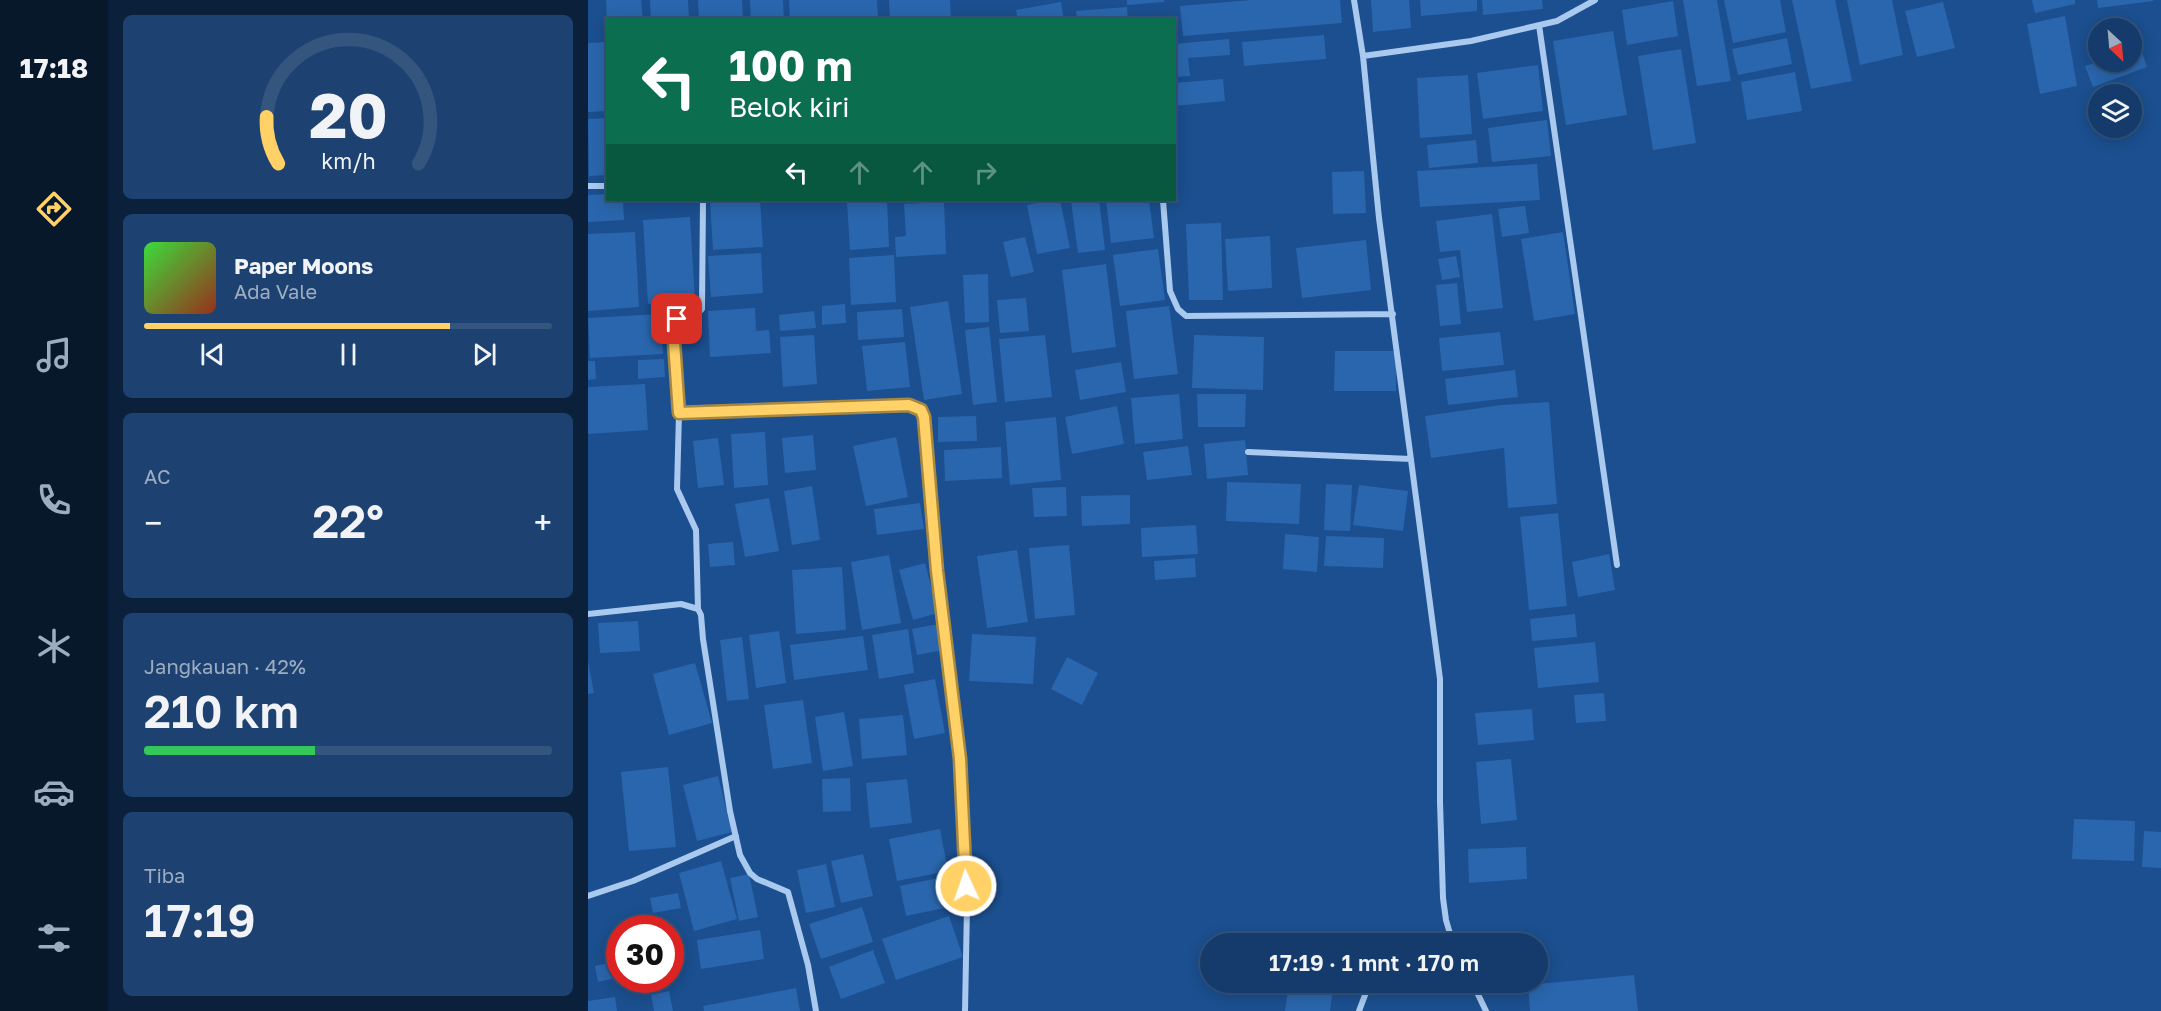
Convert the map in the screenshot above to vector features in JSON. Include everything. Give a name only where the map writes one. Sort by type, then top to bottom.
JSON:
[{"type":"street","points":[[1354,0],[1363,56],[1379,218],[1440,679],[1443,898],[1450,933]]},
{"type":"street","points":[[1363,56],[1471,41],[1539,26],[1557,21],[1595,0]]},
{"type":"street","points":[[1539,26],[1617,565]]},
{"type":"street","points":[[588,186],[606,186]]},
{"type":"street","points":[[704,201],[702,309],[697,314],[677,319],[673,328],[679,413],[677,489],[696,531],[698,609],[701,615],[720,748],[740,855],[750,873],[757,879],[788,892],[808,965],[816,1011]]},
{"type":"street","points":[[1163,201],[1170,291],[1178,309],[1186,316],[1393,314]]},
{"type":"street","points":[[679,413],[909,405],[921,410],[924,417],[937,571],[960,759],[967,907],[965,1011]]},
{"type":"street","points":[[1248,452],[1412,459]]},
{"type":"street","points":[[588,614],[681,604],[698,609]]},
{"type":"street","points":[[588,896],[633,881],[736,836]]},
{"type":"street","points":[[1359,1011],[1366,993]]},
{"type":"street","points":[[1477,993],[1486,1011]]},
{"type":"building","points":[[606,0],[641,0],[643,18],[607,18]]},
{"type":"building","points":[[650,0],[688,0],[689,18],[651,18]]},
{"type":"building","points":[[698,0],[742,0],[743,18],[699,18]]},
{"type":"building","points":[[750,0],[783,0],[784,18],[751,18]]},
{"type":"building","points":[[789,0],[877,0],[878,18],[790,18]]},
{"type":"building","points":[[889,0],[950,0],[951,18],[890,18]]},
{"type":"building","points":[[1127,0],[1164,0],[1164,2],[1127,5]]},
{"type":"building","points":[[1251,0],[1340,0],[1342,23],[1183,36],[1180,6]]},
{"type":"building","points":[[1371,0],[1409,0],[1411,28],[1373,32]]},
{"type":"building","points":[[1420,0],[1477,0],[1477,11],[1421,16]]},
{"type":"building","points":[[1482,0],[1542,0],[1543,9],[1483,15]]},
{"type":"building","points":[[1683,0],[1717,0],[1731,81],[1697,86]]},
{"type":"building","points":[[1724,0],[1780,0],[1786,32],[1733,43]]},
{"type":"building","points":[[1792,0],[1835,0],[1852,81],[1811,89]]},
{"type":"building","points":[[1847,0],[1892,0],[1903,55],[1860,65]]},
{"type":"building","points":[[2032,0],[2075,0],[2075,4],[2035,13]]},
{"type":"building","points":[[2097,0],[2153,0],[2153,1],[2098,8]]},
{"type":"building","points":[[1673,1],[1678,36],[1627,45],[1622,10]]},
{"type":"building","points":[[1061,2],[1064,18],[1018,18],[1016,10]]},
{"type":"building","points":[[1943,2],[1955,48],[1917,57],[1905,11]]},
{"type":"building","points":[[1127,7],[1128,18],[1077,18],[1076,11]]},
{"type":"building","points":[[2065,16],[2077,86],[2040,94],[2027,24]]},
{"type":"building","points":[[1613,31],[1627,115],[1566,125],[1553,41]]},
{"type":"building","points":[[1324,35],[1326,59],[1244,66],[1242,42]]},
{"type":"building","points":[[1787,38],[1792,64],[1738,75],[1732,49]]},
{"type":"building","points":[[1229,39],[1230,55],[1188,58],[1190,76],[1176,77],[1176,44]]},
{"type":"building","points":[[606,42],[606,111],[588,112],[588,43]]},
{"type":"building","points":[[1681,49],[1696,143],[1653,150],[1638,56]]},
{"type":"building","points":[[2142,53],[2147,67],[2142,69]]},
{"type":"building","points":[[1538,65],[1543,111],[1483,119],[1477,73]]},
{"type":"building","points":[[2088,65],[2088,72],[2134,72],[2101,84],[2092,84],[2085,66]]},
{"type":"building","points":[[1795,72],[1802,111],[1747,120],[1741,82]]},
{"type":"building","points":[[1468,75],[1472,134],[1420,138],[1417,78]]},
{"type":"building","points":[[1223,79],[1225,101],[1176,106],[1176,83]]},
{"type":"building","points":[[606,118],[606,175],[589,176],[588,119]]},
{"type":"building","points":[[1547,120],[1551,156],[1492,162],[1488,128]]},
{"type":"building","points":[[1476,140],[1478,163],[1429,168],[1427,145]]},
{"type":"building","points":[[1537,164],[1540,200],[1420,207],[1417,171]]},
{"type":"building","points":[[1364,171],[1366,213],[1333,214],[1332,172]]},
{"type":"building","points":[[606,194],[606,201],[623,201],[624,220],[588,222],[588,195]]},
{"type":"building","points":[[710,201],[760,201],[763,247],[713,250]]},
{"type":"building","points":[[887,201],[889,247],[850,250],[847,202]]},
{"type":"building","points":[[1060,201],[1070,248],[1037,254],[1027,205]]},
{"type":"building","points":[[1071,201],[1099,201],[1105,250],[1078,253]]},
{"type":"building","points":[[1106,201],[1149,201],[1154,238],[1111,243]]},
{"type":"building","points":[[944,202],[946,254],[896,257],[895,237],[906,236],[904,204]]},
{"type":"building","points":[[1525,206],[1529,233],[1502,237],[1498,209]]},
{"type":"building","points":[[1492,214],[1503,308],[1467,312],[1460,250],[1440,252],[1436,221]]},
{"type":"building","points":[[690,217],[695,301],[648,304],[643,220]]},
{"type":"building","points":[[1221,223],[1223,300],[1189,300],[1186,224]]},
{"type":"building","points":[[635,232],[639,307],[588,311],[588,234]]},
{"type":"building","points":[[1563,232],[1575,314],[1534,321],[1521,239]]},
{"type":"building","points":[[1270,236],[1272,288],[1228,291],[1225,239]]},
{"type":"building","points":[[1025,237],[1034,272],[1011,277],[1003,242]]},
{"type":"building","points":[[1366,240],[1371,290],[1302,298],[1296,248]]},
{"type":"building","points":[[1158,249],[1165,300],[1120,306],[1113,255]]},
{"type":"building","points":[[761,253],[763,293],[711,297],[708,256]]},
{"type":"building","points":[[894,255],[896,302],[851,305],[849,258]]},
{"type":"building","points":[[1456,256],[1460,277],[1442,280],[1438,259]]},
{"type":"building","points":[[1106,264],[1116,347],[1072,353],[1062,270]]},
{"type":"building","points":[[988,274],[989,322],[965,323],[963,275]]},
{"type":"building","points":[[1457,283],[1461,324],[1440,326],[1436,285]]},
{"type":"building","points":[[1026,298],[1029,331],[1000,333],[997,300]]},
{"type":"building","points":[[948,301],[962,394],[924,400],[910,307]]},
{"type":"building","points":[[845,304],[846,323],[822,325],[822,306]]},
{"type":"building","points":[[1169,306],[1178,374],[1134,379],[1126,311]]},
{"type":"building","points":[[755,308],[756,331],[769,330],[771,353],[710,357],[708,311]]},
{"type":"building","points":[[902,309],[904,337],[858,340],[857,312]]},
{"type":"building","points":[[814,311],[816,328],[780,331],[779,315]]},
{"type":"building","points":[[661,314],[663,354],[590,358],[588,318]]},
{"type":"building","points":[[989,327],[997,402],[973,405],[965,330]]},
{"type":"building","points":[[1500,332],[1504,365],[1442,371],[1439,338]]},
{"type":"building","points":[[814,335],[817,384],[783,387],[780,337]]},
{"type":"building","points":[[1045,335],[1052,397],[1005,402],[999,339]]},
{"type":"building","points":[[1194,335],[1264,337],[1263,390],[1192,388]]},
{"type":"building","points":[[905,342],[910,387],[867,391],[862,346]]},
{"type":"building","points":[[1335,351],[1396,351],[1396,391],[1334,391]]},
{"type":"building","points":[[664,359],[665,377],[638,379],[638,360]]},
{"type":"building","points":[[588,361],[595,361],[596,379],[588,380]]},
{"type":"building","points":[[1121,362],[1126,392],[1080,400],[1075,370]]},
{"type":"building","points":[[1515,370],[1518,397],[1448,405],[1445,379]]},
{"type":"building","points":[[645,384],[648,430],[588,434],[588,387]]},
{"type":"building","points":[[1179,394],[1183,439],[1135,444],[1131,398]]},
{"type":"building","points":[[1197,394],[1246,394],[1245,427],[1198,427]]},
{"type":"building","points":[[1549,402],[1557,504],[1508,508],[1504,448],[1431,458],[1425,416],[1501,405]]},
{"type":"building","points":[[1117,406],[1124,444],[1072,454],[1065,417]]},
{"type":"building","points":[[976,416],[977,441],[938,442],[938,417]]},
{"type":"building","points":[[1056,417],[1061,480],[1010,485],[1005,422]]},
{"type":"building","points":[[765,432],[768,485],[734,488],[731,434]]},
{"type":"building","points":[[813,435],[816,470],[785,473],[782,438]]},
{"type":"building","points":[[896,437],[908,497],[866,506],[853,446]]},
{"type":"building","points":[[718,438],[724,485],[698,488],[693,441]]},
{"type":"building","points":[[1245,440],[1248,475],[1207,479],[1204,444]]},
{"type":"building","points":[[1188,446],[1192,475],[1147,480],[1143,452]]},
{"type":"building","points":[[1001,447],[1002,478],[945,481],[944,450]]},
{"type":"building","points":[[1227,482],[1301,484],[1299,524],[1226,521]]},
{"type":"building","points":[[1326,484],[1352,485],[1350,531],[1324,530]]},
{"type":"building","points":[[1359,485],[1408,491],[1403,531],[1353,525]]},
{"type":"building","points":[[812,486],[820,540],[792,545],[784,491]]},
{"type":"building","points":[[1066,487],[1067,516],[1034,517],[1032,488]]},
{"type":"building","points":[[1130,495],[1130,524],[1082,526],[1081,496]]},
{"type":"building","points":[[769,498],[779,551],[745,557],[735,504]]},
{"type":"building","points":[[920,503],[924,529],[877,535],[874,509]]},
{"type":"building","points":[[1558,513],[1567,606],[1529,610],[1520,517]]},
{"type":"building","points":[[1196,525],[1198,554],[1142,557],[1141,528]]},
{"type":"building","points":[[1285,534],[1319,537],[1317,572],[1283,569]]},
{"type":"building","points":[[1326,536],[1384,538],[1383,568],[1324,566]]},
{"type":"building","points":[[733,542],[735,565],[710,567],[708,544]]},
{"type":"building","points":[[1069,545],[1075,615],[1035,619],[1029,548]]},
{"type":"building","points":[[1017,550],[1028,622],[987,628],[977,556]]},
{"type":"building","points":[[1609,554],[1615,590],[1578,597],[1572,562]]},
{"type":"building","points":[[889,555],[901,623],[862,630],[851,562]]},
{"type":"building","points":[[1195,558],[1196,577],[1155,580],[1154,561]]},
{"type":"building","points":[[925,563],[938,613],[913,620],[899,570]]},
{"type":"building","points":[[842,567],[846,630],[796,634],[792,570]]},
{"type":"building","points":[[1575,614],[1577,637],[1532,641],[1530,619]]},
{"type":"building","points":[[638,621],[640,651],[600,653],[598,623]]},
{"type":"building","points":[[938,624],[944,650],[917,655],[912,629]]},
{"type":"building","points":[[908,629],[914,673],[879,679],[872,635]]},
{"type":"building","points":[[779,631],[786,683],[756,688],[749,635]]},
{"type":"building","points":[[972,634],[1036,637],[1033,684],[969,681]]},
{"type":"building","points":[[863,636],[868,670],[794,680],[790,645]]},
{"type":"building","points":[[742,637],[749,699],[727,701],[720,640]]},
{"type":"building","points":[[1595,642],[1599,682],[1538,688],[1534,648]]},
{"type":"building","points":[[1067,657],[1098,673],[1082,705],[1051,689]]},
{"type":"building","points":[[588,661],[594,693],[588,694]]},
{"type":"building","points":[[695,663],[712,723],[669,735],[653,674]]},
{"type":"building","points":[[935,679],[945,733],[914,739],[904,685]]},
{"type":"building","points":[[1604,693],[1606,721],[1576,723],[1574,695]]},
{"type":"building","points":[[803,700],[812,763],[773,769],[764,705]]},
{"type":"building","points":[[1532,709],[1534,740],[1478,745],[1475,713]]},
{"type":"building","points":[[844,712],[853,766],[823,771],[815,717]]},
{"type":"building","points":[[903,715],[907,755],[862,759],[859,719]]},
{"type":"building","points":[[1511,759],[1517,820],[1481,824],[1476,762]]},
{"type":"building","points":[[668,767],[676,847],[629,851],[621,772]]},
{"type":"building","points":[[718,776],[732,832],[697,841],[683,785]]},
{"type":"building","points":[[850,778],[851,811],[823,812],[822,779]]},
{"type":"building","points":[[907,779],[912,823],[870,828],[866,783]]},
{"type":"building","points":[[2074,819],[2135,821],[2134,861],[2072,859]]},
{"type":"building","points":[[940,829],[948,871],[897,881],[889,839]]},
{"type":"building","points":[[2144,831],[2161,832],[2161,868],[2142,867]]},
{"type":"building","points":[[1526,847],[1527,879],[1469,883],[1468,849]]},
{"type":"building","points":[[863,854],[873,896],[841,903],[831,861]]},
{"type":"building","points":[[721,861],[737,919],[694,931],[679,873]]},
{"type":"building","points":[[826,864],[835,907],[806,913],[797,870]]},
{"type":"building","points":[[749,874],[758,917],[739,921],[730,878]]},
{"type":"building","points":[[943,877],[949,907],[906,916],[900,886]]},
{"type":"building","points":[[678,893],[681,908],[653,913],[650,898]]},
{"type":"building","points":[[862,907],[873,942],[821,959],[809,924]]},
{"type":"building","points":[[949,916],[963,957],[896,980],[882,939]]},
{"type":"building","points":[[760,930],[764,959],[701,969],[697,940]]},
{"type":"building","points":[[873,950],[885,983],[841,999],[829,967]]},
{"type":"building","points":[[606,964],[606,980],[598,982],[595,966]]},
{"type":"building","points":[[1634,975],[1638,1011],[1530,1011],[1529,993],[1548,993],[1548,983]]},
{"type":"building","points":[[796,988],[800,1011],[704,1011],[703,1006]]},
{"type":"building","points":[[669,993],[673,1011],[654,1011],[651,995]]},
{"type":"building","points":[[1287,993],[1332,993],[1330,1011],[1285,1011]]},
{"type":"building","points":[[615,997],[617,1011],[588,1011],[588,1001]]},
{"type":"route","points":[[677,319],[673,328],[679,413],[909,405],[921,410],[924,417],[937,571],[960,759],[966,886]]}]
